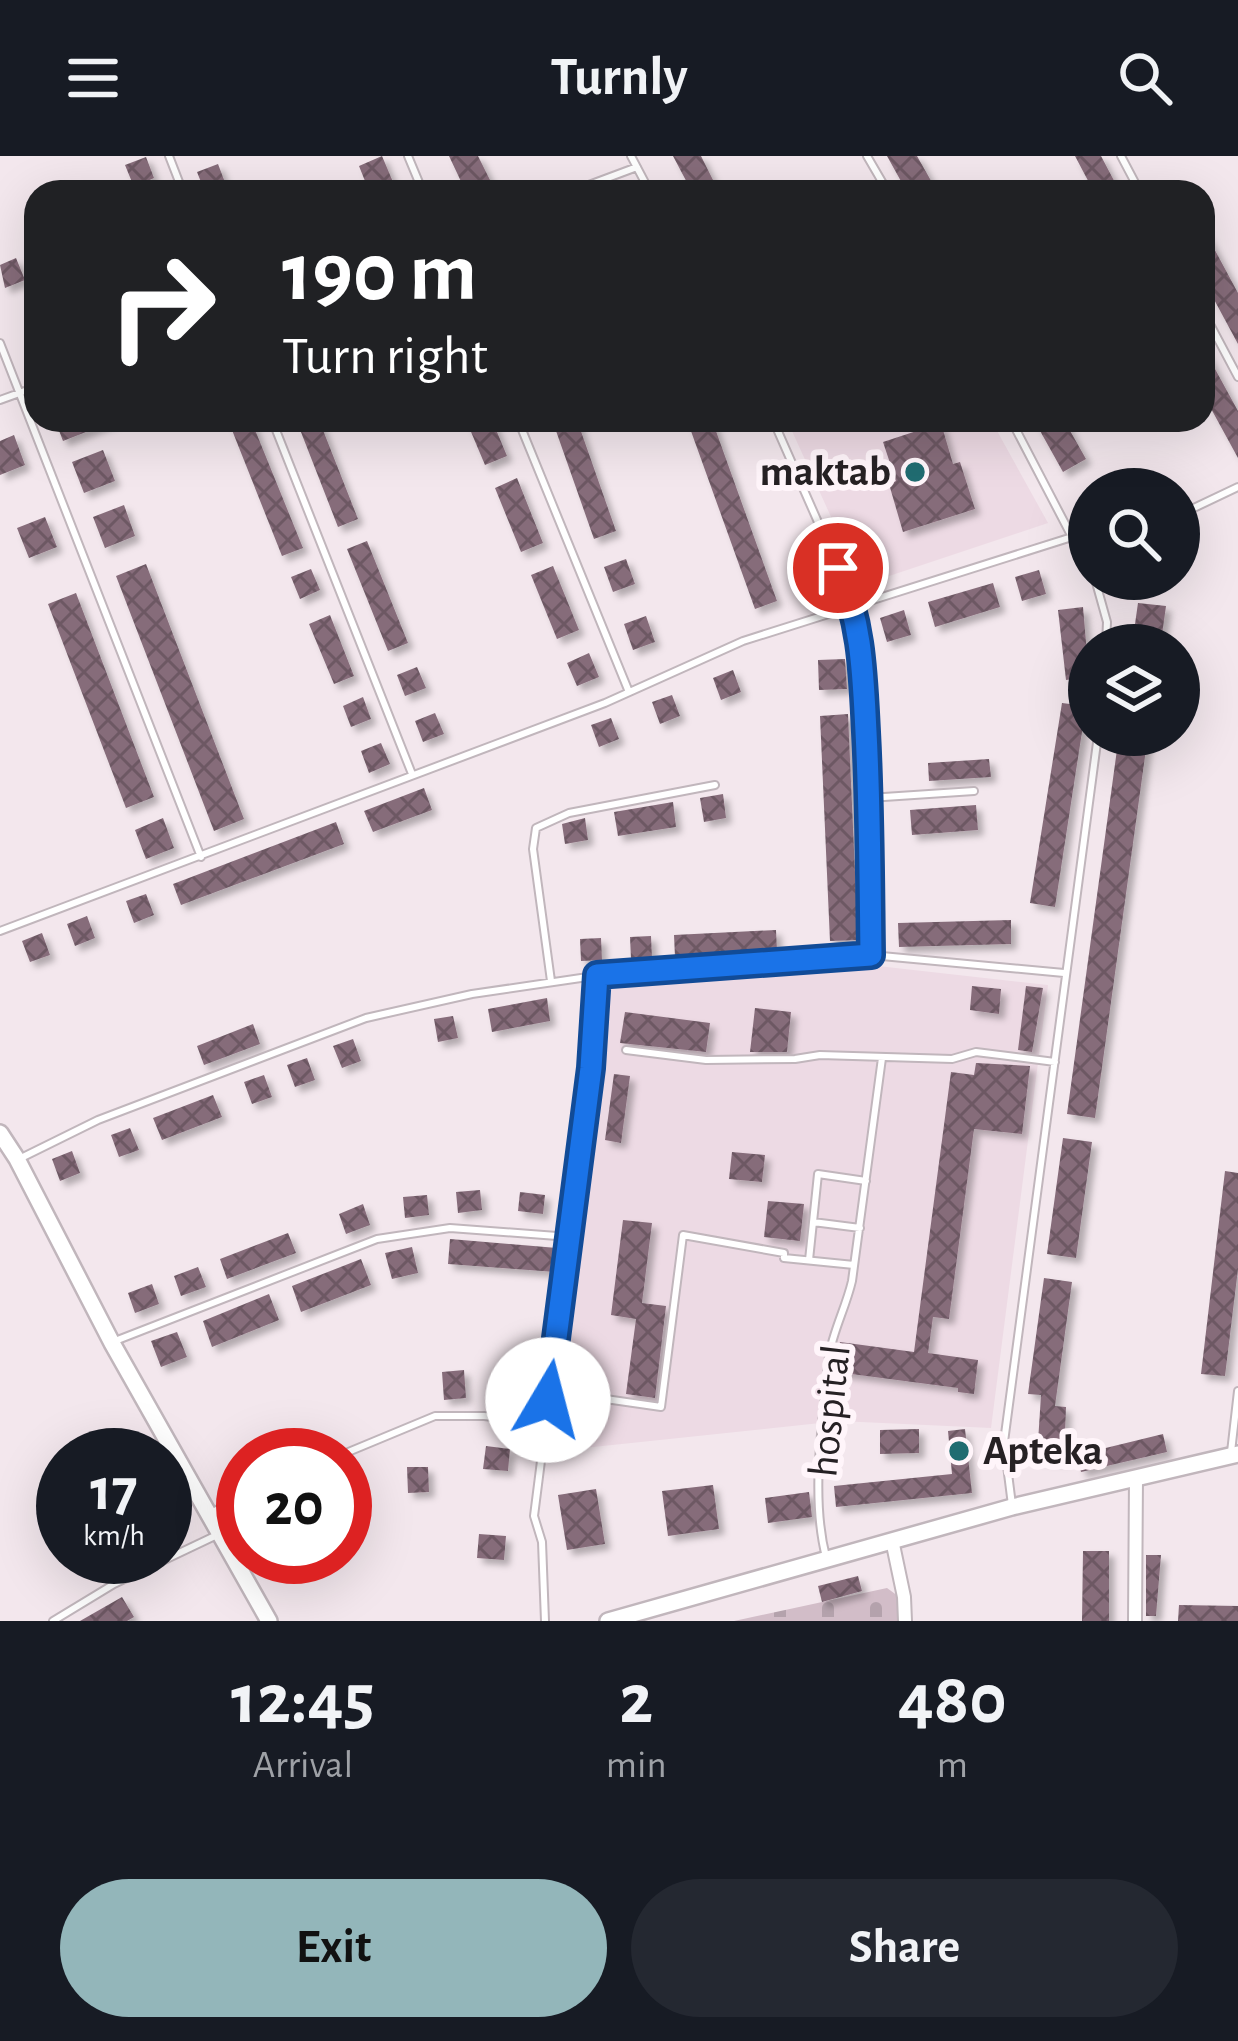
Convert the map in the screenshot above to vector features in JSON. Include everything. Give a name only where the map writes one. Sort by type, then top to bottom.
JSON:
[{"type":"street","points":[[0,1133],[216,1526]]},
{"type":"street","points":[[608,1621],[1012,1507],[1234,1455]]},
{"type":"street","points":[[1135,1621],[1136,1478]]},
{"type":"street","points":[[892,1540],[904,1621]]},
{"type":"street","points":[[248,1584],[268,1621]]},
{"type":"lane","points":[[631,156],[644,180]]},
{"type":"lane","points":[[602,180],[637,167]]},
{"type":"lane","points":[[1215,333],[1238,377]]},
{"type":"lane","points":[[0,343],[24,411]]},
{"type":"lane","points":[[0,400],[24,391]]},
{"type":"lane","points":[[33,432],[202,857]]},
{"type":"lane","points":[[277,432],[412,774]]},
{"type":"lane","points":[[523,432],[629,692]]},
{"type":"lane","points":[[778,432],[855,606],[869,798],[871,955]]},
{"type":"lane","points":[[1017,432],[1068,529]]},
{"type":"lane","points":[[1200,505],[1238,488]]},
{"type":"lane","points":[[0,931],[629,692],[743,641],[1068,538]]},
{"type":"lane","points":[[1012,1507],[1004,1442],[1095,756]]},
{"type":"lane","points":[[550,981],[533,848],[536,828],[569,814],[716,785]]},
{"type":"lane","points":[[869,798],[974,790]]},
{"type":"lane","points":[[17,1160],[98,1120],[366,1018],[472,994],[597,975],[871,955],[1064,973]]},
{"type":"lane","points":[[544,1621],[542,1542],[534,1516],[591,1068],[597,975]]},
{"type":"lane","points":[[626,1050],[706,1060],[820,1055],[952,1059],[976,1052],[1055,1062]]},
{"type":"lane","name":"hospital","points":[[827,1559],[821,1537],[821,1484],[827,1373],[832,1337],[845,1310],[854,1265],[882,1058]]},
{"type":"lane","points":[[809,1260],[818,1174],[866,1181]]},
{"type":"lane","points":[[813,1222],[860,1228]]},
{"type":"lane","points":[[112,1343],[376,1239],[450,1228],[570,1237]]},
{"type":"lane","points":[[550,1391],[661,1407],[683,1235],[854,1265]]},
{"type":"lane","points":[[1234,1455],[1238,1391]]},
{"type":"lane","points":[[372,1442],[435,1416],[545,1423]]},
{"type":"lane","points":[[209,1514],[216,1510]]},
{"type":"lane","points":[[53,1621],[114,1584],[216,1535]]},
{"type":"shaded area","name":"maktab","points":[[792,432],[998,432],[1048,523],[862,585]]},
{"type":"shaded area","points":[[869,965],[1048,985],[991,1428],[839,1421],[555,1451],[608,987]]},
{"type":"green space","points":[[887,1588],[898,1596],[899,1621],[734,1621]]},
{"type":"building","points":[[382,156],[392,180],[365,180],[359,166]]},
{"type":"building","points":[[449,156],[478,156],[490,180],[460,180]]},
{"type":"building","points":[[673,156],[701,156],[713,180],[686,180]]},
{"type":"building","points":[[887,156],[917,156],[931,180],[900,180]]},
{"type":"building","points":[[1075,156],[1101,156],[1114,180],[1088,180]]},
{"type":"building","points":[[146,157],[154,178],[131,180],[125,165]]},
{"type":"building","points":[[218,164],[224,180],[200,180],[197,172]]},
{"type":"building","points":[[1215,250],[1238,293],[1238,344],[1215,301]]},
{"type":"building","points":[[16,258],[24,280],[5,288],[0,265]]},
{"type":"building","points":[[1215,369],[1238,411],[1238,458],[1215,416]]},
{"type":"building","points":[[60,432],[86,432],[63,441]]},
{"type":"building","points":[[233,432],[256,432],[303,548],[282,556]]},
{"type":"building","points":[[301,432],[324,432],[358,519],[338,527]]},
{"type":"building","points":[[471,432],[497,432],[507,456],[485,465]]},
{"type":"building","points":[[556,432],[581,432],[616,531],[594,539]]},
{"type":"building","points":[[691,432],[716,432],[777,601],[755,609]]},
{"type":"building","points":[[914,432],[944,432],[953,464],[960,462],[975,509],[903,532],[889,484],[896,481],[883,442]]},
{"type":"building","points":[[1041,432],[1071,432],[1086,459],[1063,472]]},
{"type":"building","points":[[14,435],[25,465],[0,475],[0,441]]},
{"type":"building","points":[[103,450],[115,481],[84,493],[72,462]]},
{"type":"building","points":[[517,478],[543,543],[521,552],[495,488]]},
{"type":"building","points":[[124,505],[135,536],[105,548],[93,517]]},
{"type":"building","points":[[45,517],[57,547],[29,558],[17,528]]},
{"type":"building","points":[[367,541],[408,643],[388,651],[347,549]]},
{"type":"building","points":[[626,559],[635,584],[613,592],[604,567]]},
{"type":"building","points":[[146,564],[244,819],[214,831],[116,576]]},
{"type":"building","points":[[553,566],[579,630],[557,639],[531,575]]},
{"type":"building","points":[[311,569],[320,590],[300,599],[291,577]]},
{"type":"building","points":[[1039,570],[1046,594],[1022,601],[1015,577]]},
{"type":"building","points":[[993,583],[1000,607],[935,627],[928,602]]},
{"type":"building","points":[[76,593],[154,797],[126,808],[48,604]]},
{"type":"building","points":[[1138,603],[1166,606],[1164,624],[1135,624]]},
{"type":"building","points":[[1083,607],[1084,624],[1068,624],[1066,680],[1058,610]]},
{"type":"building","points":[[904,610],[911,635],[887,642],[880,618]]},
{"type":"building","points":[[330,615],[354,676],[334,684],[309,624]]},
{"type":"building","points":[[646,616],[655,642],[633,650],[624,624]]},
{"type":"building","points":[[589,653],[599,677],[577,686],[567,663]]},
{"type":"building","points":[[845,659],[847,689],[819,690],[818,660]]},
{"type":"building","points":[[417,667],[426,688],[405,696],[397,675]]},
{"type":"building","points":[[733,670],[741,692],[721,700],[713,678]]},
{"type":"building","points":[[672,695],[680,716],[660,724],[652,702]]},
{"type":"building","points":[[363,697],[371,719],[351,727],[343,706]]},
{"type":"building","points":[[1062,703],[1068,704],[1068,756],[1078,756],[1055,907],[1030,903]]},
{"type":"building","points":[[435,713],[444,734],[423,742],[415,721]]},
{"type":"building","points":[[848,714],[858,940],[830,941],[820,716]]},
{"type":"building","points":[[611,718],[619,739],[599,747],[591,725]]},
{"type":"building","points":[[381,743],[390,764],[369,773],[361,751]]},
{"type":"building","points":[[1116,756],[1145,756],[1095,1118],[1067,1114]]},
{"type":"building","points":[[989,759],[991,777],[929,781],[928,763]]},
{"type":"building","points":[[424,788],[432,810],[373,832],[364,811]]},
{"type":"building","points":[[723,794],[726,818],[704,822],[700,798]]},
{"type":"building","points":[[673,802],[676,827],[618,836],[614,812]]},
{"type":"building","points":[[976,805],[978,830],[912,835],[910,810]]},
{"type":"building","points":[[163,818],[174,848],[146,859],[135,830]]},
{"type":"building","points":[[585,818],[588,840],[565,844],[562,824]]},
{"type":"building","points":[[336,822],[344,844],[181,905],[173,884]]},
{"type":"building","points":[[146,894],[154,915],[134,923],[126,901]]},
{"type":"building","points":[[87,916],[95,938],[75,946],[67,924]]},
{"type":"building","points":[[1011,920],[1011,944],[899,947],[898,923]]},
{"type":"building","points":[[776,930],[777,951],[675,957],[674,935]]},
{"type":"building","points":[[42,933],[50,955],[30,962],[22,941]]},
{"type":"building","points":[[651,936],[652,958],[631,959],[630,937]]},
{"type":"building","points":[[601,938],[602,960],[581,961],[580,939]]},
{"type":"building","points":[[972,986],[1001,989],[999,1014],[970,1010]]},
{"type":"building","points":[[1026,986],[1043,988],[1032,1052],[1018,1050]]},
{"type":"building","points":[[547,998],[550,1021],[492,1032],[488,1009]]},
{"type":"building","points":[[755,1008],[791,1012],[787,1052],[750,1052]]},
{"type":"building","points":[[625,1012],[710,1023],[706,1052],[620,1043]]},
{"type":"building","points":[[453,1016],[458,1038],[438,1042],[434,1019]]},
{"type":"building","points":[[253,1024],[260,1044],[204,1065],[197,1046]]},
{"type":"building","points":[[353,1039],[361,1061],[342,1068],[333,1046]]},
{"type":"building","points":[[307,1058],[315,1080],[295,1087],[287,1065]]},
{"type":"building","points":[[976,1063],[1030,1066],[1022,1134],[974,1129],[949,1319],[933,1317],[928,1353],[978,1360],[974,1394],[836,1372],[840,1342],[914,1352],[951,1072],[974,1075]]},
{"type":"building","points":[[614,1074],[630,1076],[621,1143],[605,1140]]},
{"type":"building","points":[[264,1075],[272,1097],[252,1104],[244,1082]]},
{"type":"building","points":[[213,1095],[222,1117],[162,1140],[153,1118]]},
{"type":"building","points":[[130,1128],[139,1150],[119,1157],[111,1135]]},
{"type":"building","points":[[1063,1138],[1092,1142],[1076,1258],[1047,1254]]},
{"type":"building","points":[[72,1151],[80,1173],[60,1181],[52,1159]]},
{"type":"building","points":[[732,1152],[765,1155],[762,1182],[729,1179]]},
{"type":"building","points":[[1225,1171],[1238,1173],[1238,1269],[1225,1376],[1201,1374]]},
{"type":"building","points":[[480,1190],[482,1210],[458,1213],[456,1192]]},
{"type":"building","points":[[520,1192],[545,1195],[543,1214],[518,1211]]},
{"type":"building","points":[[427,1195],[429,1215],[405,1218],[403,1197]]},
{"type":"building","points":[[768,1201],[804,1204],[800,1241],[764,1237]]},
{"type":"building","points":[[363,1204],[370,1225],[346,1234],[339,1214]]},
{"type":"building","points":[[623,1220],[652,1223],[642,1303],[666,1306],[655,1398],[626,1394],[636,1319],[611,1315]]},
{"type":"building","points":[[288,1233],[296,1253],[227,1279],[220,1259]]},
{"type":"building","points":[[450,1239],[557,1248],[555,1272],[448,1264]]},
{"type":"building","points":[[412,1247],[418,1273],[392,1279],[385,1253]]},
{"type":"building","points":[[361,1259],[371,1285],[301,1312],[292,1286]]},
{"type":"building","points":[[198,1267],[206,1287],[181,1296],[174,1276]]},
{"type":"building","points":[[1044,1278],[1072,1282],[1055,1406],[1066,1407],[1064,1460],[1037,1458],[1041,1395],[1028,1394]]},
{"type":"building","points":[[152,1284],[159,1304],[135,1313],[128,1293]]},
{"type":"building","points":[[269,1294],[279,1320],[212,1347],[203,1321]]},
{"type":"building","points":[[177,1332],[187,1357],[161,1367],[151,1341]]},
{"type":"building","points":[[464,1370],[466,1398],[444,1400],[442,1372]]},
{"type":"building","points":[[919,1429],[919,1453],[880,1454],[880,1430]]},
{"type":"building","points":[[965,1429],[972,1493],[836,1507],[834,1486],[952,1474],[948,1431]]},
{"type":"building","points":[[1163,1434],[1167,1452],[1081,1472],[1077,1455]]},
{"type":"building","points":[[486,1446],[510,1449],[508,1471],[483,1469]]},
{"type":"building","points":[[407,1467],[428,1467],[429,1492],[408,1493]]},
{"type":"building","points":[[713,1485],[719,1529],[668,1536],[662,1491]]},
{"type":"building","points":[[596,1489],[605,1544],[567,1550],[558,1495]]},
{"type":"building","points":[[809,1492],[812,1517],[768,1523],[765,1498]]},
{"type":"building","points":[[479,1534],[506,1536],[504,1560],[477,1558]]},
{"type":"building","points":[[1083,1551],[1109,1551],[1109,1621],[1082,1621]]},
{"type":"building","points":[[1146,1555],[1161,1555],[1156,1616],[1146,1616]]},
{"type":"building","points":[[858,1576],[862,1591],[822,1602],[818,1586]]},
{"type":"building","points":[[122,1597],[134,1617],[80,1621]]},
{"type":"building","points":[[1179,1605],[1238,1606],[1238,1621],[1178,1621]]},
{"type":"place","name":"maktab","points":[[915,472]]},
{"type":"place","name":"Apteka","points":[[959,1451]]},
{"type":"route","points":[[548,1400],[591,1068],[597,975],[871,955],[861,644],[855,606],[838,568]]}]
